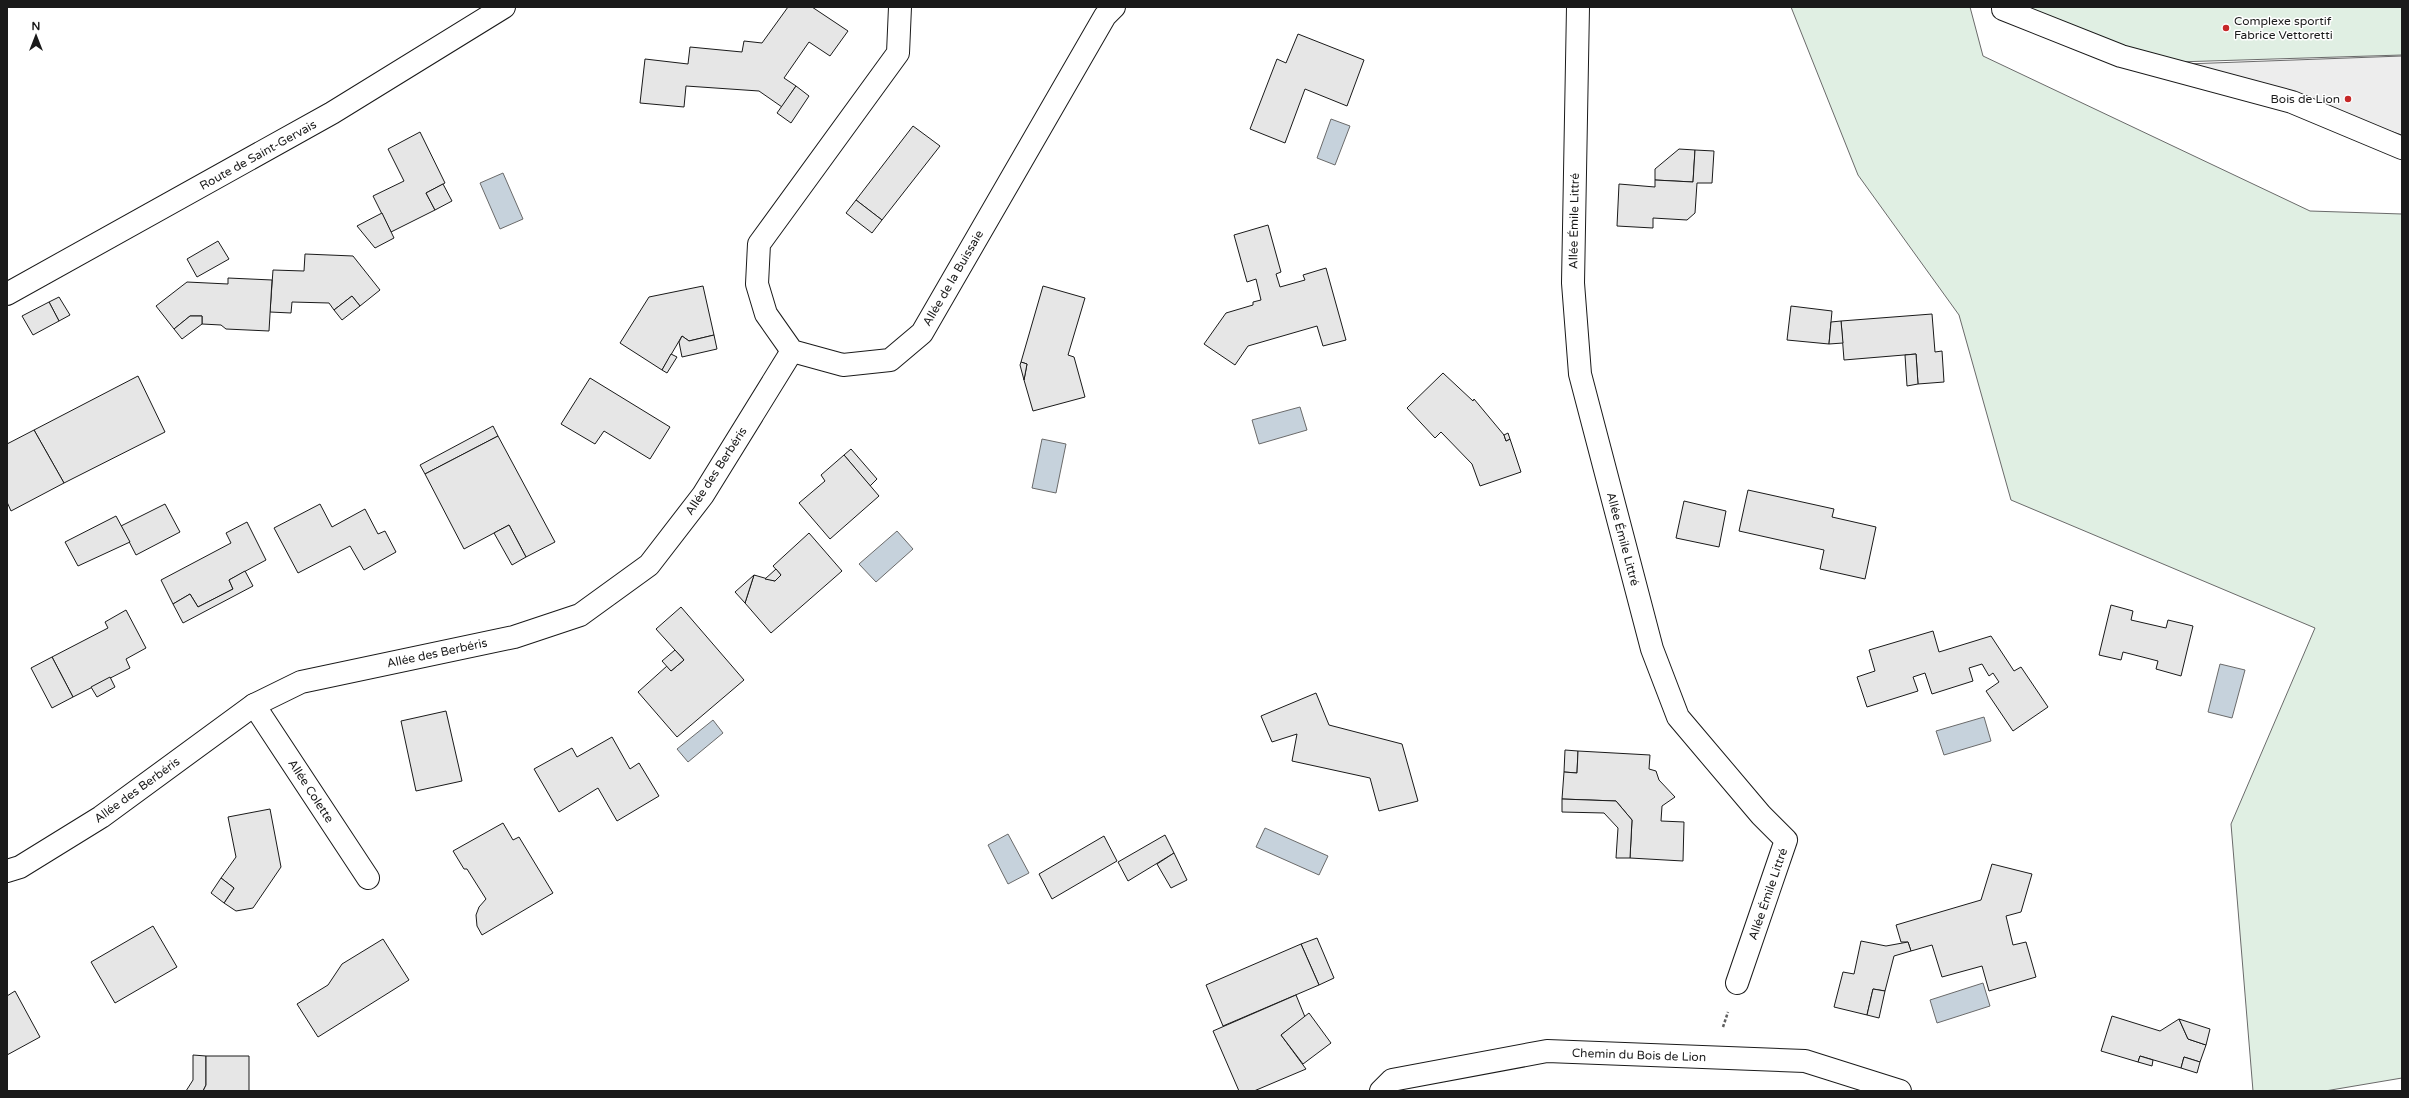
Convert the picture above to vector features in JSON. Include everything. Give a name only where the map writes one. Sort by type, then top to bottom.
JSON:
[{"type":"street","name":"Route de Saint-Gervais","points":[[7,294],[332,113],[504,7]]},
{"type":"street","points":[[792,351],[766,314],[757,284],[759,244],[898,53],[900,7]]},
{"type":"street","name":"Allée de la Buissaie","points":[[792,351],[843,365],[890,360],[922,333],[1105,16],[1114,7]]},
{"type":"street","name":"Allée Émile Littré","points":[[1578,7],[1579,42],[1573,282],[1580,374],[1652,648],[1678,717],[1761,815],[1786,840],[1737,983]]},
{"type":"street","points":[[2003,7],[2004,9],[2121,56],[2292,102],[2402,148]]},
{"type":"street","name":"Allée des Berbéris","points":[[7,871],[20,867],[101,817],[254,705],[301,682],[514,637],[580,615],[649,565],[703,495],[792,351]]},
{"type":"street","name":"Allée Colette","points":[[254,705],[368,878]]},
{"type":"street","name":"Chemin du Bois de Lion","points":[[1381,1091],[1392,1080],[1547,1051],[1805,1060],[1900,1091]]},
{"type":"path","points":[[1714,1058],[1737,983]]},
{"type":"green space","points":[[1791,7],[1970,7],[1983,56],[2310,211],[2402,214],[2402,1078],[2325,1091],[2253,1091],[2231,824],[2315,628],[2011,500],[1959,315],[1858,175]]},
{"type":"green space","name":"Complexe sportif Fabrice Vettoretti","points":[[2023,7],[2402,7],[2402,55],[2145,63]]},
{"type":"shaded area","name":"Bois de Lion","points":[[2402,56],[2402,135],[2186,64]]},
{"type":"shaded area","points":[[1331,119],[1350,126],[1335,165],[1317,158]]},
{"type":"shaded area","points":[[503,173],[523,219],[500,229],[480,183]]},
{"type":"shaded area","points":[[1300,407],[1307,430],[1259,444],[1252,420]]},
{"type":"shaded area","points":[[1042,439],[1066,444],[1056,493],[1032,488]]},
{"type":"shaded area","points":[[897,531],[913,549],[876,582],[859,564]]},
{"type":"shaded area","points":[[2220,664],[2245,670],[2232,718],[2208,712]]},
{"type":"shaded area","points":[[1984,717],[1991,741],[1944,755],[1936,731]]},
{"type":"shaded area","points":[[713,720],[723,733],[688,762],[677,749]]},
{"type":"shaded area","points":[[1265,828],[1328,856],[1319,875],[1256,847]]},
{"type":"shaded area","points":[[1008,834],[1029,873],[1008,884],[988,845]]},
{"type":"shaded area","points":[[1983,983],[1990,1006],[1937,1023],[1930,1000]]},
{"type":"building","points":[[788,7],[812,7],[848,31],[830,56],[809,42],[784,78],[796,86],[782,107],[759,91],[686,86],[684,107],[640,103],[645,59],[688,64],[690,47],[742,52],[744,41],[762,43]]},
{"type":"building","points":[[1298,34],[1364,60],[1347,106],[1305,89],[1285,143],[1250,129],[1277,59],[1286,63]]},
{"type":"building","points":[[796,86],[809,96],[791,123],[777,113]]},
{"type":"building","points":[[913,126],[940,146],[882,220],[856,200]]},
{"type":"building","points":[[420,132],[445,183],[426,193],[435,210],[391,232],[373,196],[404,181],[388,149]]},
{"type":"building","points":[[1679,149],[1695,150],[1693,182],[1655,180],[1655,169]]},
{"type":"building","points":[[1695,150],[1714,151],[1712,183],[1697,183],[1695,213],[1687,220],[1653,218],[1653,228],[1617,226],[1619,184],[1655,187],[1655,180],[1693,182]]},
{"type":"building","points":[[443,184],[452,201],[435,210],[426,193]]},
{"type":"building","points":[[856,200],[882,220],[872,233],[846,213]]},
{"type":"building","points":[[382,213],[394,238],[375,248],[357,226]]},
{"type":"building","points":[[1268,225],[1281,272],[1276,274],[1280,287],[1305,280],[1303,275],[1326,268],[1346,340],[1323,346],[1317,326],[1248,346],[1235,365],[1204,344],[1226,313],[1253,305],[1253,302],[1261,300],[1256,279],[1247,282],[1234,235]]},
{"type":"building","points":[[218,241],[229,259],[197,277],[187,259]]},
{"type":"building","points":[[305,254],[353,256],[380,290],[360,306],[352,296],[334,310],[329,303],[292,302],[291,313],[270,312],[273,270],[304,271]]},
{"type":"building","points":[[228,278],[272,280],[269,331],[226,329],[221,325],[202,324],[202,316],[190,316],[174,329],[156,306],[187,282],[228,284]]},
{"type":"building","points":[[703,286],[714,335],[689,341],[682,336],[662,370],[620,343],[649,297]]},
{"type":"building","points":[[1043,286],[1085,298],[1068,355],[1074,357],[1085,397],[1033,411],[1024,380],[1027,364],[1021,362]]},
{"type":"building","points":[[352,296],[360,306],[342,320],[334,310]]},
{"type":"building","points":[[59,297],[70,315],[59,321],[49,302]]},
{"type":"building","points":[[49,302],[59,321],[33,335],[22,316]]},
{"type":"building","points":[[1791,306],[1832,311],[1829,344],[1787,340]]},
{"type":"building","points":[[1932,314],[1935,352],[1942,351],[1944,382],[1918,384],[1916,354],[1844,360],[1841,321]]},
{"type":"building","points":[[190,316],[202,316],[202,324],[182,339],[174,329]]},
{"type":"building","points":[[1841,321],[1843,343],[1829,344],[1831,322]]},
{"type":"building","points":[[714,335],[717,349],[682,357],[679,342],[682,336],[689,341]]},
{"type":"building","points":[[671,354],[677,357],[667,373],[662,370]]},
{"type":"building","points":[[1916,354],[1918,384],[1907,386],[1905,355]]},
{"type":"building","points":[[1021,362],[1027,364],[1024,380],[1020,365]]},
{"type":"building","points":[[1443,373],[1473,401],[1474,399],[1504,435],[1506,441],[1510,439],[1521,472],[1480,486],[1472,464],[1441,432],[1435,438],[1407,408]]},
{"type":"building","points":[[138,376],[165,432],[64,483],[34,430]]},
{"type":"building","points":[[590,378],[670,427],[650,459],[604,431],[595,444],[561,424]]},
{"type":"building","points":[[493,426],[498,436],[425,474],[420,465]]},
{"type":"building","points":[[34,430],[64,483],[11,511],[7,502],[7,444]]},
{"type":"building","points":[[1508,433],[1510,439],[1506,441],[1504,435]]},
{"type":"building","points":[[498,436],[555,542],[526,557],[509,525],[464,549],[425,474]]},
{"type":"building","points":[[851,449],[877,479],[870,486],[844,455]]},
{"type":"building","points":[[844,455],[879,496],[830,539],[799,503],[825,481],[821,475]]},
{"type":"building","points":[[1748,490],[1834,509],[1832,517],[1876,527],[1865,579],[1820,569],[1824,550],[1739,531]]},
{"type":"building","points":[[1684,501],[1726,511],[1719,547],[1676,538]]},
{"type":"building","points":[[165,504],[180,532],[136,555],[121,526]]},
{"type":"building","points":[[320,504],[332,527],[365,509],[378,534],[385,531],[396,552],[364,570],[350,546],[298,573],[274,528]]},
{"type":"building","points":[[116,516],[130,542],[78,566],[65,542]]},
{"type":"building","points":[[247,522],[266,560],[229,580],[233,589],[198,607],[190,594],[173,604],[161,580],[231,543],[226,533]]},
{"type":"building","points":[[509,525],[526,557],[512,565],[494,533]]},
{"type":"building","points":[[809,533],[842,571],[771,633],[745,603],[754,575],[775,581],[781,575],[773,566]]},
{"type":"building","points":[[776,569],[781,575],[775,581],[765,579]]},
{"type":"building","points":[[245,571],[253,586],[183,623],[173,604],[190,594],[198,607],[233,589],[229,580]]},
{"type":"building","points":[[754,575],[745,603],[735,592]]},
{"type":"building","points":[[2111,605],[2133,611],[2131,620],[2166,628],[2168,620],[2193,626],[2181,676],[2156,669],[2158,661],[2123,652],[2121,660],[2099,655]]},
{"type":"building","points":[[681,607],[744,680],[677,737],[638,692],[667,666],[671,671],[684,660],[656,629]]},
{"type":"building","points":[[126,610],[146,648],[126,659],[130,668],[73,697],[52,657],[108,628],[105,622]]},
{"type":"building","points":[[1933,631],[1939,652],[1991,636],[2014,671],[2021,667],[2048,707],[2013,731],[1986,691],[1999,682],[1993,673],[1989,676],[1982,664],[1969,668],[1973,681],[1932,694],[1925,673],[1913,677],[1918,691],[1867,707],[1857,677],[1875,671],[1869,650]]},
{"type":"building","points":[[675,650],[684,660],[671,671],[662,661]]},
{"type":"building","points":[[52,657],[73,697],[52,708],[31,668]]},
{"type":"building","points":[[110,677],[115,687],[97,697],[91,687]]},
{"type":"building","points":[[1316,693],[1329,725],[1402,744],[1418,801],[1379,811],[1370,778],[1292,761],[1297,734],[1272,742],[1261,716]]},
{"type":"building","points":[[446,711],[462,781],[416,791],[401,721]]},
{"type":"building","points":[[612,737],[630,769],[639,763],[659,796],[617,821],[598,788],[559,812],[534,769],[572,748],[577,757]]},
{"type":"building","points":[[1565,750],[1578,751],[1577,773],[1564,772]]},
{"type":"building","points":[[1578,751],[1650,755],[1649,769],[1656,771],[1659,780],[1675,797],[1662,806],[1661,821],[1684,822],[1683,861],[1630,858],[1632,820],[1616,801],[1562,799],[1564,772],[1577,773]]},
{"type":"building","points":[[1562,799],[1616,801],[1632,820],[1630,858],[1616,858],[1618,828],[1604,813],[1562,812]]},
{"type":"building","points":[[270,809],[281,867],[253,908],[236,911],[224,903],[234,888],[221,878],[236,857],[228,817]]},
{"type":"building","points":[[503,823],[513,840],[519,837],[553,893],[482,935],[477,926],[476,915],[479,907],[486,899],[467,869],[464,869],[453,851]]},
{"type":"building","points":[[1165,835],[1174,853],[1128,881],[1118,862]]},
{"type":"building","points":[[1104,836],[1117,861],[1052,899],[1039,874]]},
{"type":"building","points":[[1174,853],[1187,880],[1171,888],[1157,864]]},
{"type":"building","points":[[1992,864],[2032,874],[2021,912],[2006,916],[2013,945],[2026,942],[2036,977],[1989,991],[1982,966],[1942,977],[1932,945],[1911,951],[1908,942],[1901,942],[1896,925],[1981,900]]},
{"type":"building","points":[[221,878],[234,888],[224,903],[211,893]]},
{"type":"building","points":[[153,926],[177,967],[115,1003],[91,962]]},
{"type":"building","points":[[1317,938],[1334,978],[1319,985],[1301,944]]},
{"type":"building","points":[[383,939],[409,980],[318,1037],[297,1004],[328,985],[342,964]]},
{"type":"building","points":[[1861,941],[1886,946],[1908,942],[1911,951],[1894,956],[1885,991],[1873,989],[1867,1015],[1834,1007],[1843,972],[1854,974]]},
{"type":"building","points":[[1301,944],[1319,985],[1223,1026],[1206,985]]},
{"type":"building","points":[[1873,989],[1885,991],[1879,1018],[1867,1015]]},
{"type":"building","points":[[15,991],[40,1037],[7,1055],[7,996]]},
{"type":"building","points":[[1296,995],[1305,1017],[1281,1035],[1306,1069],[1254,1091],[1239,1091],[1213,1031]]},
{"type":"building","points":[[1309,1013],[1331,1043],[1303,1064],[1281,1035]]},
{"type":"building","points":[[2112,1016],[2160,1031],[2179,1019],[2188,1039],[2206,1045],[2200,1062],[2184,1057],[2181,1068],[2140,1056],[2138,1062],[2101,1051]]},
{"type":"building","points":[[2179,1019],[2210,1029],[2206,1045],[2188,1039]]},
{"type":"building","points":[[193,1055],[206,1056],[206,1085],[203,1091],[186,1091],[193,1080]]},
{"type":"building","points":[[206,1056],[249,1056],[249,1091],[203,1091],[206,1085]]},
{"type":"building","points":[[2140,1056],[2153,1060],[2152,1066],[2138,1062]]},
{"type":"building","points":[[2184,1057],[2200,1062],[2197,1073],[2181,1068]]},
{"type":"place","name":"Complexe sportif Fabrice Vettoretti","points":[[2226,28]]},
{"type":"place","name":"Bois de Lion","points":[[2348,99]]}]
